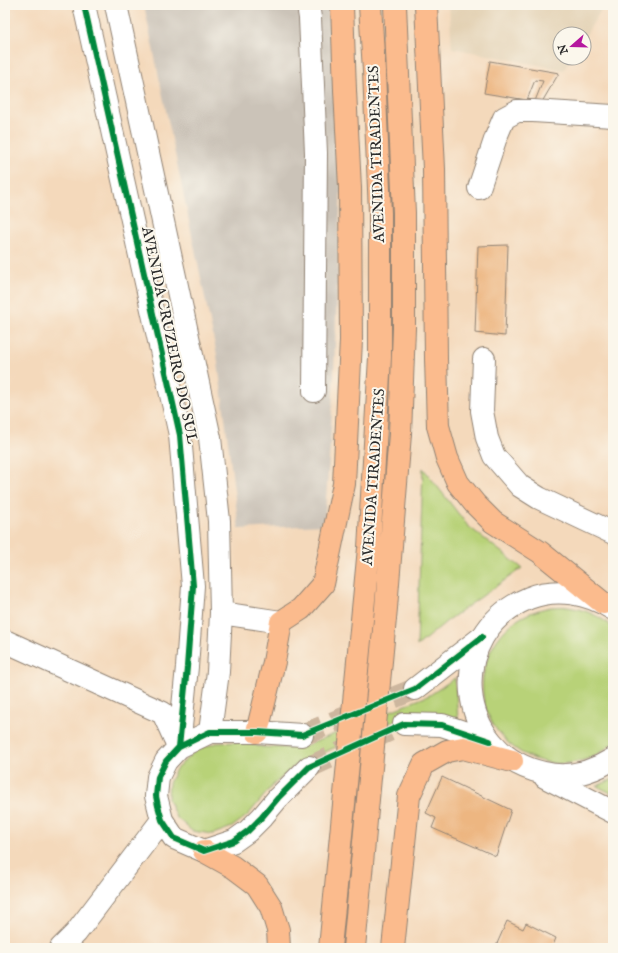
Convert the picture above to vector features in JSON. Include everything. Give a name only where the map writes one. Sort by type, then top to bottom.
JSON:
[{"type":"highway","points":[[257,732],[274,662],[281,622],[301,609],[324,584],[344,484],[351,340],[350,188],[342,5]]},
{"type":"highway","name":"AVENIDA TIRADENTES","points":[[330,948],[369,548],[380,357],[380,213],[370,5]]},
{"type":"highway","name":"AVENIDA TIRADENTES","points":[[354,948],[386,608],[400,434],[404,328],[404,213],[395,5]]},
{"type":"highway","points":[[426,5],[434,169],[438,426],[447,458],[458,483],[492,522],[540,552],[608,606]]},
{"type":"highway","points":[[393,948],[409,796],[424,764],[447,751],[463,748],[512,761]]},
{"type":"highway","points":[[204,851],[233,867],[257,885],[271,907],[278,930],[279,948]]},
{"type":"street","name":"AVENIDA CRUZEIRO DO SUL","points":[[84,5],[180,435],[193,586],[188,668],[179,747]]},
{"type":"street","name":"AVENIDA CRUZEIRO DO SUL","points":[[116,5],[210,438],[219,521],[222,613],[218,672],[210,732]]},
{"type":"street","points":[[308,5],[310,18],[316,153],[314,391]]},
{"type":"street","points":[[479,188],[496,136],[504,118],[517,111],[613,116]]},
{"type":"street","points":[[484,359],[482,411],[487,438],[494,456],[520,486],[539,498],[613,533]]},
{"type":"street","points":[[174,411],[207,421]]},
{"type":"street","points":[[415,689],[482,637],[505,611],[536,595],[553,592],[570,592],[587,596],[608,606]]},
{"type":"street","points":[[222,613],[281,622]]},
{"type":"street","points":[[482,637],[470,672],[470,690],[473,708],[480,725],[490,741],[500,752],[512,761],[613,812]]},
{"type":"street","points":[[5,641],[163,713],[179,747]]},
{"type":"street","points":[[404,724],[442,725],[490,741]]},
{"type":"street","points":[[302,735],[257,732],[210,732],[179,747],[166,761],[158,776],[156,796],[162,820],[174,838],[204,851],[234,841],[262,818],[278,798],[309,767]]},
{"type":"street","points":[[533,771],[551,775],[568,775],[586,772],[602,766],[613,759]]},
{"type":"street","points":[[61,948],[76,933],[162,820]]},
{"type":"shaded area","points":[[144,5],[337,5],[341,183],[334,372],[324,525],[239,529],[217,355]]},
{"type":"shaded area","points":[[449,5],[604,5],[591,26],[552,26],[552,66],[566,66],[564,70],[452,48]]},
{"type":"green space","points":[[423,468],[468,526],[522,568],[447,621],[417,646]]},
{"type":"green space","points":[[551,607],[565,607],[586,611],[603,620],[613,628],[613,743],[594,756],[572,763],[541,761],[527,756],[514,748],[503,738],[494,726],[487,712],[483,699],[482,685],[484,671],[493,646],[501,635],[522,617]]},
{"type":"green space","points":[[455,678],[458,720],[407,715],[296,765],[273,785],[248,815],[232,827],[213,834],[192,831],[176,817],[168,799],[169,783],[176,769],[196,750],[216,743],[238,742],[263,747],[300,748],[430,695]]},
{"type":"green space","points":[[613,779],[613,794],[597,786]]},
{"type":"building","points":[[490,61],[559,73],[542,102],[535,101],[543,81],[535,80],[527,100],[484,93]]},
{"type":"building","points":[[508,245],[505,336],[475,333],[478,246]]},
{"type":"building","points":[[442,777],[511,810],[496,856],[432,828],[436,818],[426,813]]},
{"type":"building","points":[[507,921],[523,929],[526,923],[556,938],[552,948],[501,948],[496,946]]},
{"type":"tunnel","points":[[302,735],[415,689]]},
{"type":"tunnel","points":[[309,767],[404,724]]},
{"type":"cycle path","points":[[84,5],[180,435],[193,586],[179,747]]},
{"type":"cycle path","points":[[482,637],[415,689],[302,735],[257,732],[210,732],[179,747],[166,761],[158,777],[156,796],[162,820],[174,838],[204,851],[234,841],[248,831],[309,767],[404,724],[442,725],[490,741]]}]
